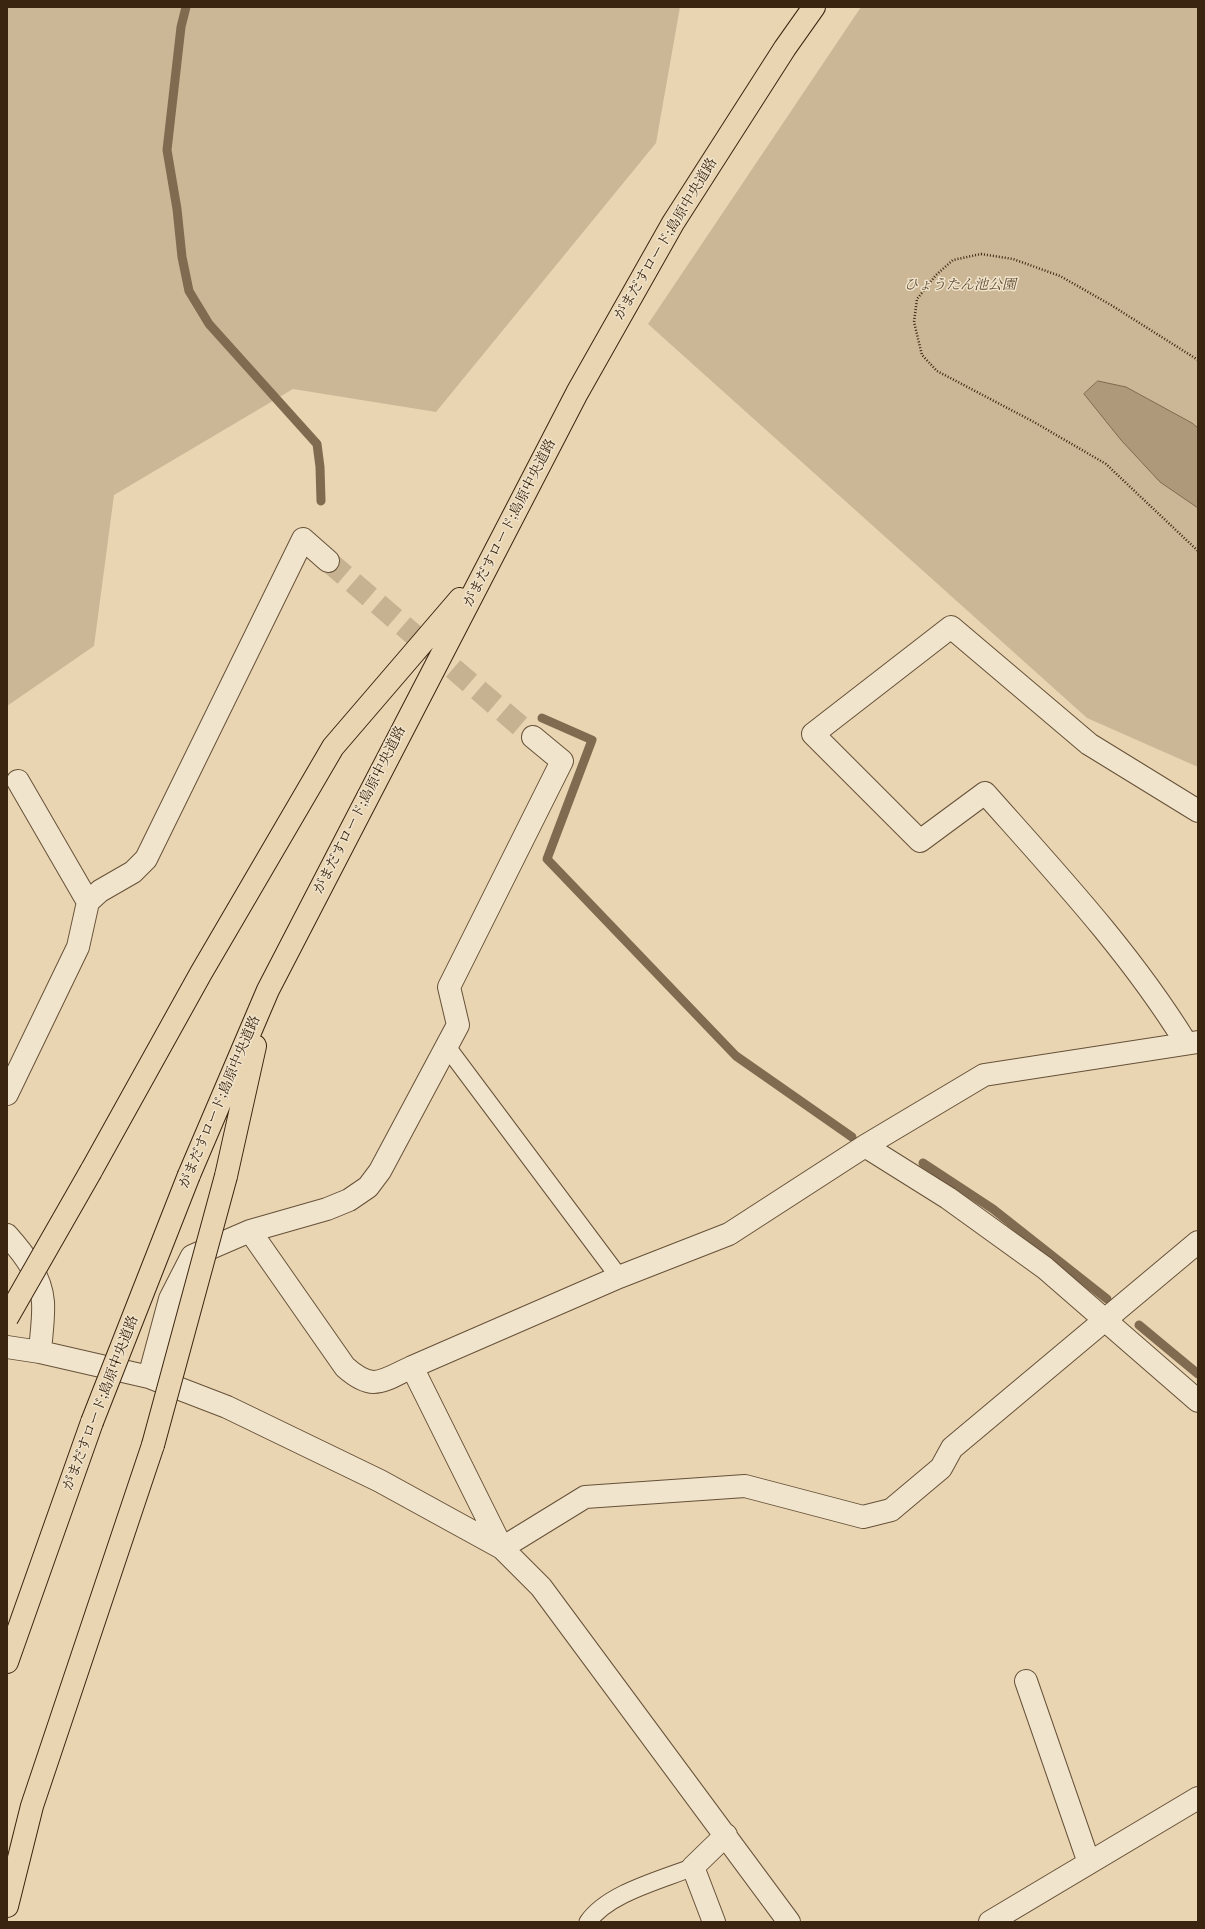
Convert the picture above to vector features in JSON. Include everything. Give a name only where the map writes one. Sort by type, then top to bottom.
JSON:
[{"type":"highway","name":"がまだすロード;島原中央道路","points":[[7,1662],[92,1422],[190,1175],[268,990],[577,393],[673,223],[785,48],[814,7]]},
{"type":"highway","points":[[7,1318],[201,973],[333,747],[485,570]]},
{"type":"highway","points":[[7,1906],[32,1806],[152,1445],[226,1176],[268,990]]},
{"type":"street","points":[[7,1094],[78,947],[88,902],[100,892],[133,872],[146,859],[303,539],[328,561]]},
{"type":"street","points":[[250,1231],[345,1367],[356,1377],[369,1383],[376,1382],[619,1277],[729,1234],[865,1146],[984,1076],[1192,1042],[1096,918],[986,793],[920,841],[813,734],[951,627],[1089,744],[1198,812]]},
{"type":"street","points":[[149,1377],[170,1299],[192,1256],[250,1231],[327,1209],[349,1200],[368,1187],[380,1171],[458,1025],[449,987],[562,761],[533,737]]},
{"type":"street","points":[[18,781],[88,902]]},
{"type":"street","points":[[865,1146],[961,1207],[1045,1268],[1198,1401]]},
{"type":"street","points":[[7,1235],[24,1254],[36,1278],[43,1302],[40,1352]]},
{"type":"street","points":[[502,1548],[584,1497],[745,1486],[863,1517],[891,1510],[941,1468],[952,1448],[1198,1242]]},
{"type":"street","points":[[7,1347],[40,1352],[149,1377],[227,1408],[380,1481],[502,1548],[540,1587],[726,1835],[789,1922]]},
{"type":"street","points":[[412,1367],[502,1548]]},
{"type":"street","points":[[1026,1681],[1089,1863]]},
{"type":"street","points":[[990,1922],[1198,1798]]},
{"type":"street","points":[[714,1922],[693,1867],[726,1835]]},
{"type":"lane","points":[[447,1047],[619,1277]]},
{"type":"lane","points":[[588,1922],[594,1912],[620,1896],[693,1867]]},
{"type":"path","points":[[1198,360],[1111,305],[1060,276],[1013,259],[981,254],[953,260],[936,275],[917,298],[914,322],[922,355],[937,371],[999,405],[1034,422],[1106,464],[1198,552]]},
{"type":"green space","points":[[7,7],[680,7],[656,143],[436,412],[293,389],[114,495],[94,646],[7,706]]},
{"type":"green space","name":"ひょうたん池公園","points":[[861,7],[1198,7],[1198,767],[1087,718],[648,324]]},
{"type":"shaded area","points":[[1098,381],[1126,387],[1192,423],[1198,428],[1198,508],[1160,482],[1121,440],[1084,394]]},
{"type":"waterway","points":[[186,7],[181,27],[167,150],[177,209],[182,257],[189,291],[209,324],[317,444],[320,467],[321,501]]},
{"type":"waterway","points":[[542,718],[592,740],[547,859],[736,1056],[852,1137]]},
{"type":"waterway","points":[[923,1163],[993,1209],[1107,1299]]},
{"type":"waterway","points":[[1139,1325],[1198,1374]]},
{"type":"tunnel","points":[[328,561],[533,737]]}]
